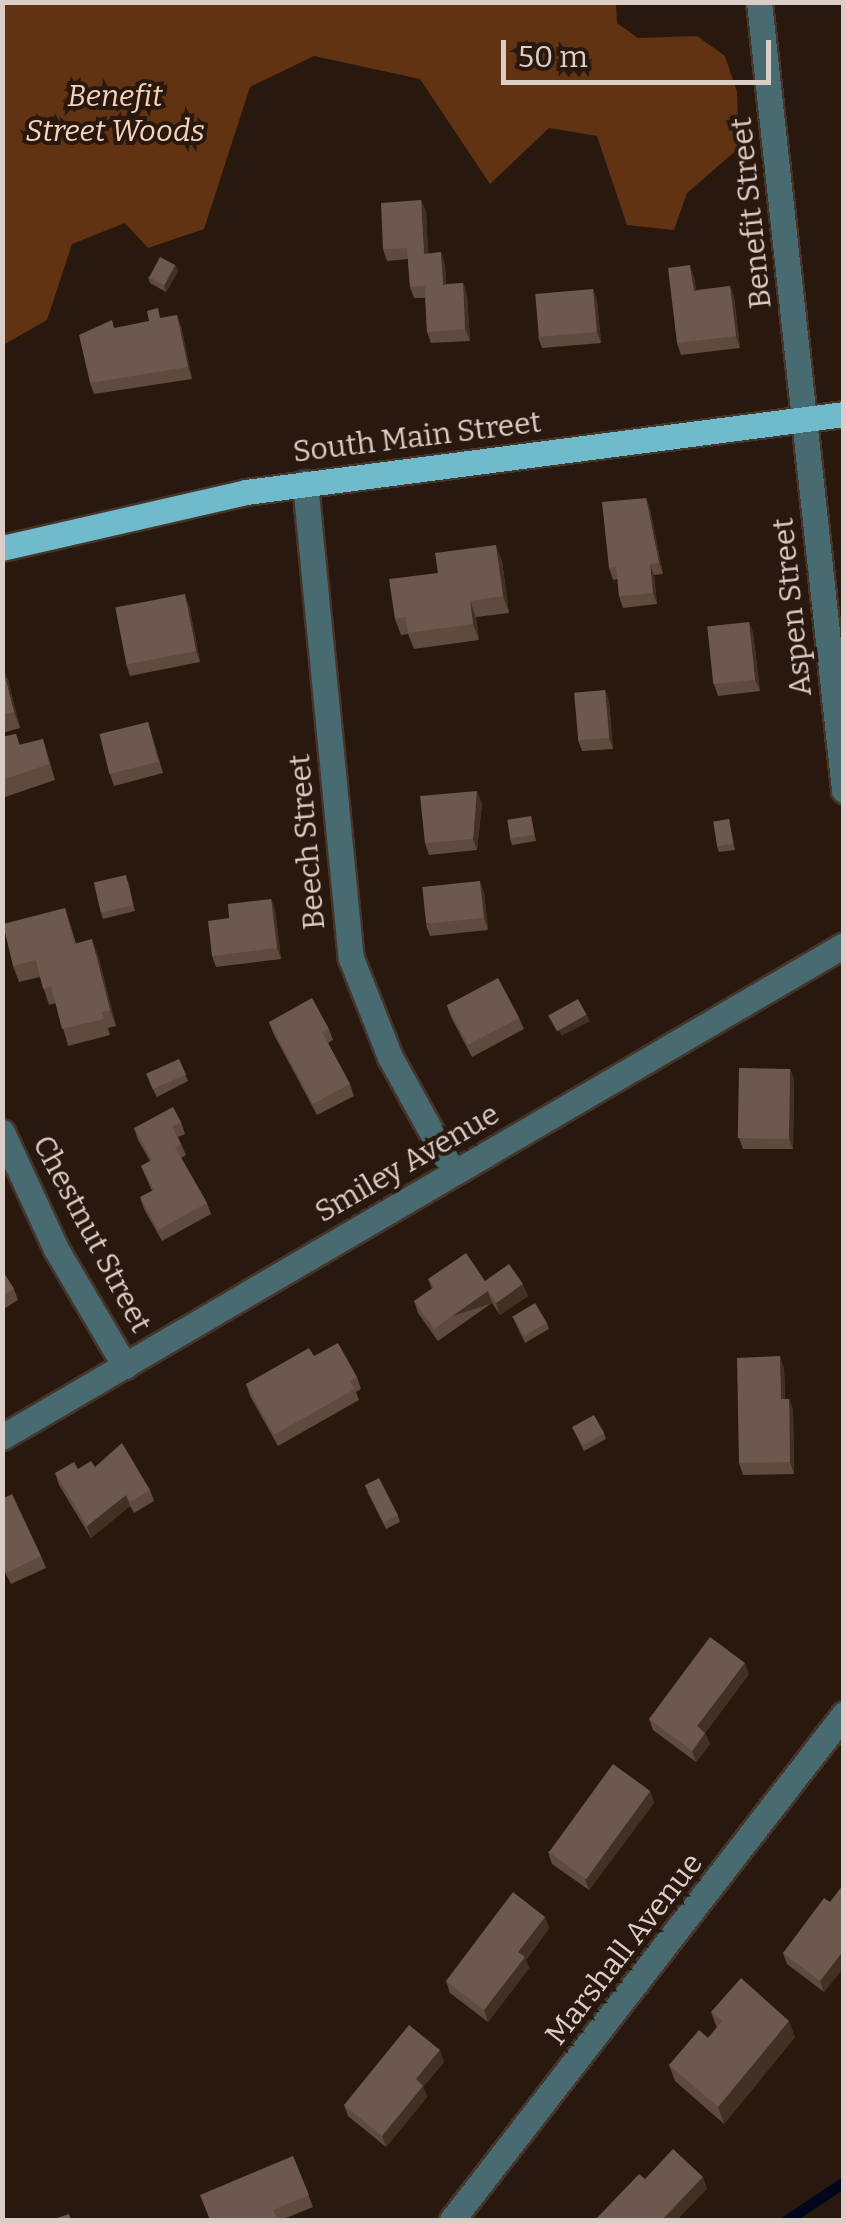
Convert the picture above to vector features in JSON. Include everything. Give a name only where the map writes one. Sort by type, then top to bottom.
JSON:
[{"type":"main road","name":"South Main Street","points":[[2,548],[305,483],[844,414]]},
{"type":"street","name":"Benefit Street","points":[[759,2],[806,418]]},
{"type":"street","name":"Aspen Street","points":[[806,418],[844,790]]},
{"type":"street","name":"Beech Street","points":[[305,483],[350,958],[390,1057],[454,1173]]},
{"type":"street","name":"Smiley Avenue","points":[[2,1437],[844,946]]},
{"type":"street","name":"Chestnut Street","points":[[2,1132],[56,1249],[124,1366]]},
{"type":"street","name":"Marshall Avenue","points":[[452,2220],[844,1714]]},
{"type":"green space","name":"Benefit Street Woods","points":[[3,2],[616,3],[617,23],[638,38],[697,36],[725,56],[737,92],[739,148],[687,193],[674,230],[627,225],[597,136],[549,128],[490,184],[420,79],[314,56],[250,87],[204,229],[148,248],[125,223],[72,244],[47,320],[3,345]]},
{"type":"building","points":[[421,200],[424,254],[441,252],[443,285],[463,283],[465,329],[427,332],[425,286],[410,287],[407,248],[383,249],[381,203]]},
{"type":"building","points":[[160,257],[175,265],[164,285],[149,277]]},
{"type":"building","points":[[690,265],[694,291],[730,286],[736,336],[677,343],[668,268]]},
{"type":"building","points":[[593,289],[597,332],[539,337],[535,294]]},
{"type":"building","points":[[158,308],[160,318],[177,315],[188,367],[90,383],[79,335],[112,320],[114,328],[149,321],[147,311]]},
{"type":"building","points":[[646,498],[659,563],[650,564],[653,593],[619,596],[616,567],[609,568],[602,502]]},
{"type":"building","points":[[496,545],[503,596],[470,601],[473,624],[408,633],[406,617],[395,619],[389,579],[438,573],[435,553]]},
{"type":"building","points":[[185,594],[196,651],[126,664],[115,608]]},
{"type":"building","points":[[749,622],[755,680],[713,684],[707,626]]},
{"type":"building","points":[[2,665],[14,712],[2,715]]},
{"type":"building","points":[[605,690],[609,738],[578,741],[574,693]]},
{"type":"building","points":[[148,722],[158,762],[109,774],[99,734]]},
{"type":"building","points":[[16,734],[19,745],[43,739],[49,764],[2,780],[2,737]]},
{"type":"building","points":[[477,791],[473,839],[425,843],[420,796]]},
{"type":"building","points":[[531,816],[534,835],[510,839],[507,820]]},
{"type":"building","points":[[729,819],[733,844],[717,846],[713,822]]},
{"type":"building","points":[[126,875],[133,905],[101,913],[94,882]]},
{"type":"building","points":[[480,881],[484,918],[426,924],[422,887]]},
{"type":"building","points":[[271,899],[277,948],[212,956],[208,921],[229,918],[228,904]]},
{"type":"building","points":[[65,908],[74,944],[92,939],[110,1010],[102,1012],[104,1019],[62,1029],[51,986],[43,989],[36,960],[13,966],[3,924]]},
{"type":"building","points":[[498,978],[519,1018],[468,1045],[447,1005]]},
{"type":"building","points":[[312,998],[329,1029],[322,1032],[350,1084],[313,1104],[269,1022]]},
{"type":"building","points":[[578,999],[587,1015],[557,1031],[548,1015]]},
{"type":"building","points":[[179,1059],[186,1075],[153,1089],[146,1074]]},
{"type":"building","points":[[739,1068],[790,1069],[789,1139],[738,1138]]},
{"type":"building","points":[[173,1107],[181,1122],[172,1127],[181,1144],[175,1147],[207,1203],[158,1230],[140,1197],[154,1190],[141,1166],[152,1160],[134,1128]]},
{"type":"building","points":[[466,1253],[485,1281],[509,1264],[523,1284],[496,1303],[488,1291],[434,1329],[414,1301],[434,1287],[428,1279]]},
{"type":"building","points":[[2,1270],[14,1289],[2,1296]]},
{"type":"building","points":[[535,1303],[547,1323],[525,1336],[513,1316]]},
{"type":"building","points":[[338,1343],[357,1377],[350,1381],[355,1389],[274,1435],[246,1384],[309,1348],[314,1356]]},
{"type":"building","points":[[780,1356],[781,1399],[789,1399],[790,1462],[739,1463],[737,1358]]},
{"type":"building","points":[[594,1415],[604,1433],[582,1445],[572,1427]]},
{"type":"building","points":[[122,1443],[150,1490],[130,1502],[126,1495],[87,1526],[55,1473],[74,1462],[78,1469],[91,1461],[95,1467]]},
{"type":"building","points":[[379,1478],[398,1515],[384,1523],[365,1485]]},
{"type":"building","points":[[12,1494],[41,1556],[6,1573],[2,1564],[2,1499]]},
{"type":"building","points":[[710,1637],[745,1663],[697,1726],[705,1733],[692,1751],[649,1719]]},
{"type":"building","points":[[613,1764],[650,1791],[586,1879],[549,1852]]},
{"type":"building","points":[[844,1884],[844,1950],[820,1981],[783,1953],[824,1898],[830,1902]]},
{"type":"building","points":[[513,1892],[545,1917],[518,1952],[525,1957],[484,2010],[446,1981]]},
{"type":"building","points":[[741,1978],[789,2021],[718,2107],[669,2065],[699,2030],[708,2038],[722,2021],[711,2012]]},
{"type":"building","points":[[409,2025],[440,2050],[416,2079],[423,2086],[382,2136],[344,2105]]},
{"type":"building","points":[[673,2149],[703,2177],[662,2220],[595,2220],[639,2174],[645,2179]]},
{"type":"building","points":[[293,2156],[309,2195],[273,2210],[278,2220],[210,2220],[200,2195]]},
{"type":"waterway","points":[[787,2220],[844,2182]]}]
